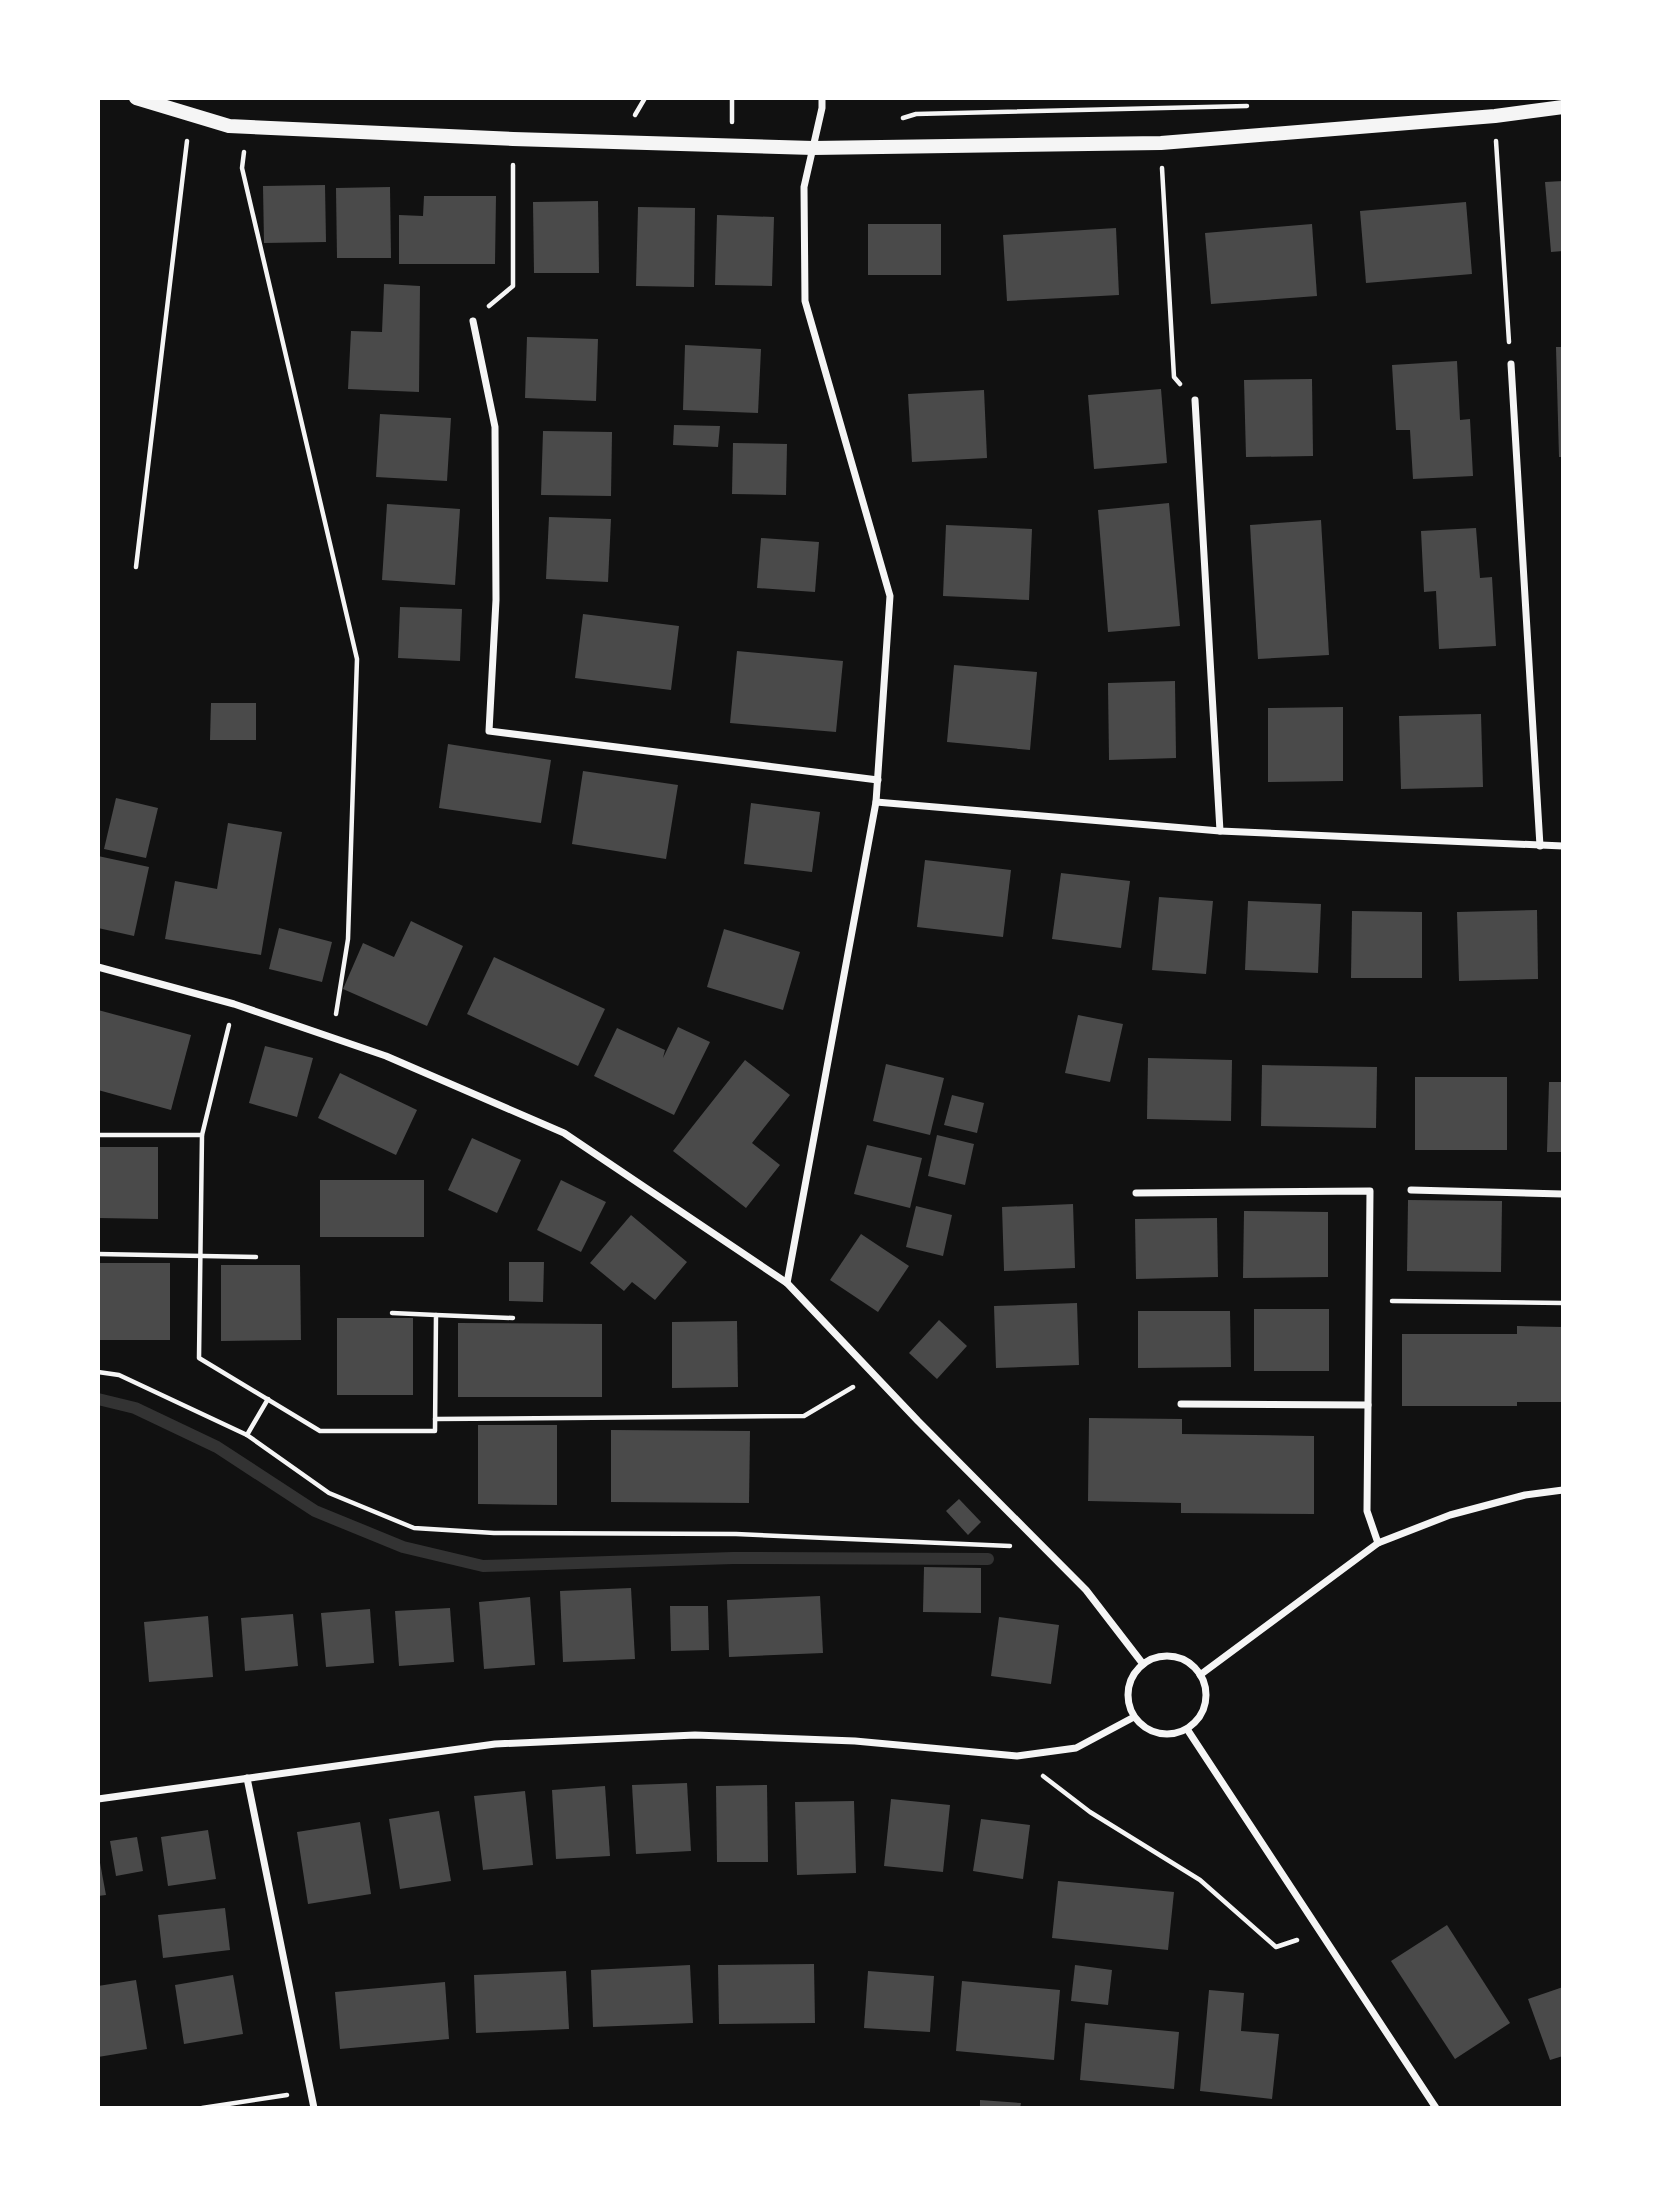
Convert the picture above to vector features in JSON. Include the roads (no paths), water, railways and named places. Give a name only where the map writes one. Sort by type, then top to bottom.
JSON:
[{"type":"main road","points":[[135,98],[216,123],[246,127],[513,139],[813,148],[1161,143],[1494,116],[1563,107]]},
{"type":"street","points":[[787,1283],[877,802],[890,596],[805,301],[804,187],[822,98]]},
{"type":"street","points":[[473,321],[495,427],[495,600],[489,731],[877,780]]},
{"type":"street","points":[[1511,364],[1540,846]]},
{"type":"street","points":[[1195,400],[1220,831]]},
{"type":"street","points":[[877,802],[1220,831],[1563,846]]},
{"type":"street","points":[[98,967],[234,1004],[386,1056],[564,1133],[787,1283],[1087,1590],[1143,1664]]},
{"type":"street","points":[[1411,1190],[1563,1194]]},
{"type":"street","points":[[1136,1193],[1370,1191],[1367,1511],[1378,1543]]},
{"type":"street","points":[[1181,1404],[1368,1405]]},
{"type":"street","points":[[1200,1675],[1378,1543],[1450,1514],[1525,1494],[1563,1490]]},
{"type":"street","points":[[1155,1658],[1181,1658],[1192,1665],[1200,1675],[1206,1689],[1205,1705],[1198,1719],[1187,1729],[1173,1734],[1158,1734],[1144,1728],[1134,1717],[1128,1703],[1128,1688],[1133,1675],[1143,1664],[1155,1658]]},
{"type":"street","points":[[98,1799],[495,1744],[695,1735],[855,1741],[1017,1756],[1076,1748],[1134,1717]]},
{"type":"street","points":[[1187,1729],[1436,2108]]},
{"type":"street","points":[[247,1778],[314,2108]]},
{"type":"waterway","points":[[98,1399],[135,1408],[217,1447],[315,1511],[403,1547],[483,1566],[733,1558],[988,1559]]}]
